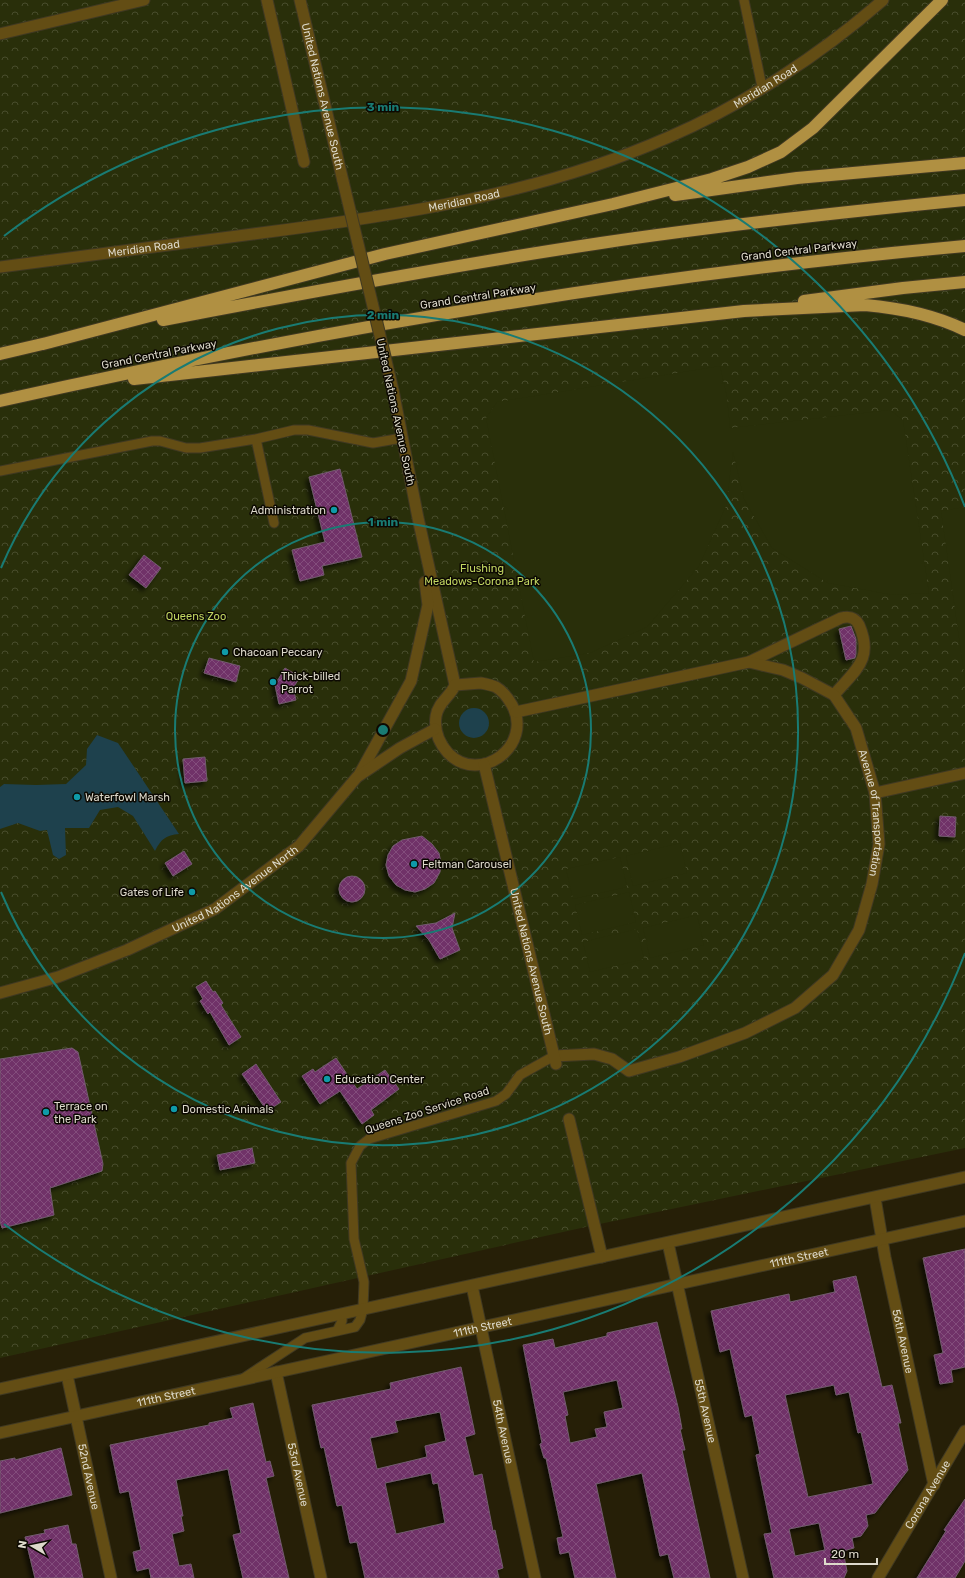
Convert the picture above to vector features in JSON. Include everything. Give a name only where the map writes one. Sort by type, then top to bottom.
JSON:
[{"type":"highway","points":[[0,354],[385,254],[612,204],[730,173],[758,163],[782,152],[813,128],[942,0]]},
{"type":"highway","points":[[612,204],[796,178],[965,163]]},
{"type":"highway","points":[[43,344],[321,290],[507,258],[678,232],[788,218],[965,200]]},
{"type":"highway","name":"Grand Central Parkway","points":[[0,401],[241,350],[514,303],[614,287],[770,266],[965,246]]},
{"type":"highway","points":[[744,311],[826,297],[965,282]]},
{"type":"highway","points":[[56,388],[744,311],[849,305],[878,306],[926,316],[965,330]]},
{"type":"street","points":[[0,34],[144,0]]},
{"type":"street","points":[[267,0],[304,162]]},
{"type":"street","name":"United Nations Avenue South","points":[[300,0],[393,390],[418,518],[455,685]]},
{"type":"street","name":"Meridian Road","points":[[0,267],[374,218],[495,193],[578,171],[640,149],[697,124],[762,87],[826,45],[883,0]]},
{"type":"street","points":[[358,777],[411,681],[418,651],[428,605],[418,518]]},
{"type":"street","points":[[749,662],[841,618],[853,618],[857,622],[864,637],[866,645],[865,654],[861,662],[834,695]]},
{"type":"street","name":"Avenue of Transportation","points":[[516,712],[749,662],[783,670],[834,695],[856,728],[875,793],[879,844],[872,884],[859,930],[833,974],[795,1008],[745,1033],[679,1057],[629,1071],[612,1059],[594,1054],[555,1060]]},
{"type":"street","points":[[481,683],[496,688],[508,696],[516,712],[518,726],[513,743],[504,754],[492,762],[470,765],[452,757],[442,747],[435,729],[436,714],[443,700],[453,690],[455,685],[481,683]]},
{"type":"street","name":"United Nations Avenue North","points":[[0,993],[58,977],[127,950],[215,909],[299,846],[358,777],[400,748],[435,729]]},
{"type":"street","name":"United Nations Avenue South","points":[[484,764],[555,1060]]},
{"type":"street","points":[[875,793],[965,773]]},
{"type":"street","points":[[569,1119],[602,1257]]},
{"type":"street","points":[[0,1389],[965,1177]]},
{"type":"street","name":"56th Avenue","points":[[874,1198],[934,1485]]},
{"type":"street","name":"111th Street","points":[[0,1433],[75,1415],[965,1221]]},
{"type":"street","name":"55th Avenue","points":[[668,1243],[743,1578]]},
{"type":"street","name":"54th Avenue","points":[[472,1286],[536,1578]]},
{"type":"street","name":"53rd Avenue","points":[[276,1372],[321,1578]]},
{"type":"street","name":"52nd Avenue","points":[[67,1375],[111,1578]]},
{"type":"street","name":"Corona Avenue","points":[[878,1578],[965,1431]]},
{"type":"lane","points":[[744,0],[762,87]]},
{"type":"lane","points":[[0,471],[152,441],[160,441],[186,448],[200,448],[256,439],[294,430],[308,430],[373,443],[402,438]]},
{"type":"lane","points":[[256,439],[274,523]]},
{"type":"lane","name":"Queens Zoo Service Road","points":[[363,1309],[364,1282],[354,1239],[351,1163],[360,1146],[369,1139],[496,1101],[506,1094],[520,1075],[555,1060]]},
{"type":"lane","points":[[242,1379],[305,1338],[355,1327],[360,1320],[363,1309]]},
{"type":"lane","points":[[336,1331],[342,1321],[342,1314]]},
{"type":"green space","name":"Flushing Meadows-Corona Park","points":[[0,0],[965,0],[965,1148],[590,1226],[0,1358]]},
{"type":"green space","points":[[720,366],[727,397],[730,428],[890,410],[903,420],[929,593],[893,595],[828,583],[772,548],[744,499],[733,452],[726,506],[699,566],[647,627],[590,653],[534,662],[486,418],[497,402]]},
{"type":"green space","points":[[965,507],[965,680],[941,511]]},
{"type":"green space","points":[[680,843],[687,873],[633,886],[626,856]]},
{"type":"green space","points":[[620,857],[627,887],[573,899],[566,869]]},
{"type":"green space","points":[[629,892],[636,922],[582,935],[575,905]]},
{"type":"green space","points":[[697,915],[704,945],[650,958],[643,928]]},
{"type":"green space","points":[[637,929],[644,959],[590,972],[583,942]]},
{"type":"water","points":[[474,708],[485,712],[489,723],[485,734],[474,738],[463,734],[459,723],[463,712]]},
{"type":"water","name":"Waterfowl Marsh","points":[[97,735],[118,743],[179,834],[164,838],[159,843],[155,851],[133,816],[118,807],[100,810],[89,828],[65,828],[66,855],[59,859],[53,855],[47,830],[40,831],[18,823],[0,829],[0,787],[4,784],[66,784],[86,765],[87,749]]},
{"type":"building","name":"Administration","points":[[340,469],[362,557],[322,566],[324,575],[300,581],[292,550],[325,542],[309,477]]},
{"type":"building","points":[[144,555],[161,568],[146,588],[129,575]]},
{"type":"building","points":[[851,626],[856,639],[856,654],[855,658],[846,660],[839,629]]},
{"type":"building","points":[[209,658],[240,666],[236,682],[204,673]]},
{"type":"building","points":[[285,668],[300,677],[293,688],[296,700],[279,704],[275,685]]},
{"type":"building","points":[[205,757],[207,781],[185,783],[183,759]]},
{"type":"building","points":[[940,816],[956,817],[955,837],[939,836]]},
{"type":"building","name":"Feltman Carousel","points":[[422,836],[432,844],[439,853],[441,863],[440,872],[434,883],[425,889],[415,892],[405,890],[396,885],[389,876],[386,865],[388,855],[393,846],[402,840]]},
{"type":"building","points":[[184,851],[192,864],[173,876],[165,863]]},
{"type":"building","points":[[352,876],[361,880],[365,889],[361,898],[352,902],[343,898],[339,889],[343,880]]},
{"type":"building","points":[[455,913],[452,928],[460,950],[440,959],[429,940],[416,926],[436,923]]},
{"type":"building","points":[[206,981],[223,1003],[221,1005],[241,1037],[229,1045],[210,1012],[208,1014],[200,1001],[203,999],[196,987]]},
{"type":"building","name":"Terrace on the Park","points":[[72,1048],[78,1052],[103,1164],[102,1171],[50,1188],[54,1215],[2,1228],[0,1221],[0,1059]]},
{"type":"building","points":[[336,1058],[357,1089],[385,1070],[399,1089],[371,1110],[374,1115],[362,1124],[340,1091],[320,1104],[302,1076],[313,1069],[315,1072]]},
{"type":"building","points":[[256,1064],[281,1102],[267,1111],[242,1074]]},
{"type":"building","points":[[252,1148],[255,1163],[220,1170],[217,1155]]},
{"type":"building","points":[[965,1249],[965,1367],[951,1370],[953,1382],[940,1384],[934,1355],[943,1353],[923,1258]]},
{"type":"building","points":[[856,1276],[882,1387],[892,1385],[901,1423],[898,1423],[908,1470],[875,1513],[866,1515],[868,1526],[861,1536],[852,1538],[854,1548],[843,1551],[847,1571],[844,1578],[774,1578],[764,1534],[772,1533],[756,1455],[760,1454],[752,1415],[745,1417],[730,1349],[720,1352],[711,1311],[789,1294],[790,1302],[835,1292],[833,1281]],"holes":[[[834,1385],[836,1395],[849,1392],[858,1433],[861,1432],[873,1484],[808,1497],[785,1395]],[[819,1523],[825,1550],[795,1556],[789,1529]]]},
{"type":"building","points":[[657,1322],[678,1407],[682,1429],[680,1429],[685,1450],[682,1450],[710,1578],[674,1578],[668,1554],[660,1556],[642,1473],[596,1484],[616,1578],[575,1578],[569,1552],[560,1554],[557,1538],[563,1537],[546,1458],[544,1458],[540,1444],[542,1443],[523,1345],[553,1339],[555,1348],[607,1336],[607,1333]],"holes":[[[617,1380],[623,1408],[604,1412],[607,1427],[595,1429],[597,1437],[570,1443],[565,1416],[568,1415],[563,1392]]]},
{"type":"building","points":[[461,1367],[475,1434],[465,1437],[474,1476],[482,1474],[493,1531],[495,1530],[503,1568],[497,1570],[499,1578],[365,1578],[357,1542],[350,1543],[342,1505],[337,1506],[324,1447],[321,1448],[312,1405],[391,1389],[390,1383]],"holes":[[[440,1412],[446,1441],[425,1446],[427,1457],[377,1469],[370,1438],[398,1432],[395,1421]],[[431,1473],[433,1484],[438,1483],[445,1523],[396,1534],[385,1483]]]},
{"type":"building","points":[[253,1403],[266,1462],[270,1461],[274,1476],[266,1478],[289,1578],[243,1578],[233,1535],[241,1533],[228,1469],[176,1480],[183,1516],[181,1516],[184,1531],[172,1534],[179,1566],[191,1564],[194,1578],[151,1578],[149,1568],[137,1571],[133,1552],[141,1550],[129,1491],[120,1493],[110,1445],[209,1425],[209,1423],[233,1418],[230,1408]]},
{"type":"building","points":[[61,1448],[72,1495],[0,1513],[0,1461],[15,1458],[15,1460]]},
{"type":"building","points":[[965,1499],[965,1561],[955,1578],[917,1578],[946,1531],[944,1530]]},
{"type":"building","points":[[68,1525],[72,1544],[76,1544],[83,1578],[35,1578],[25,1537],[45,1533],[44,1530]]},
{"type":"place","name":"Administration","points":[[334,510]]},
{"type":"place","name":"Chacoan Peccary","points":[[225,652]]},
{"type":"place","name":"Thick-billed Parrot","points":[[273,682]]},
{"type":"place","name":"Waterfowl Marsh","points":[[77,797]]},
{"type":"place","name":"Feltman Carousel","points":[[414,864]]},
{"type":"place","name":"Gates of Life","points":[[192,892]]},
{"type":"place","name":"Education Center","points":[[327,1079]]},
{"type":"place","name":"Domestic Animals","points":[[174,1109]]},
{"type":"place","name":"Terrace on the Park","points":[[46,1112]]},
{"type":"park label","name":"Queens Zoo","points":[[196,616]]}]
